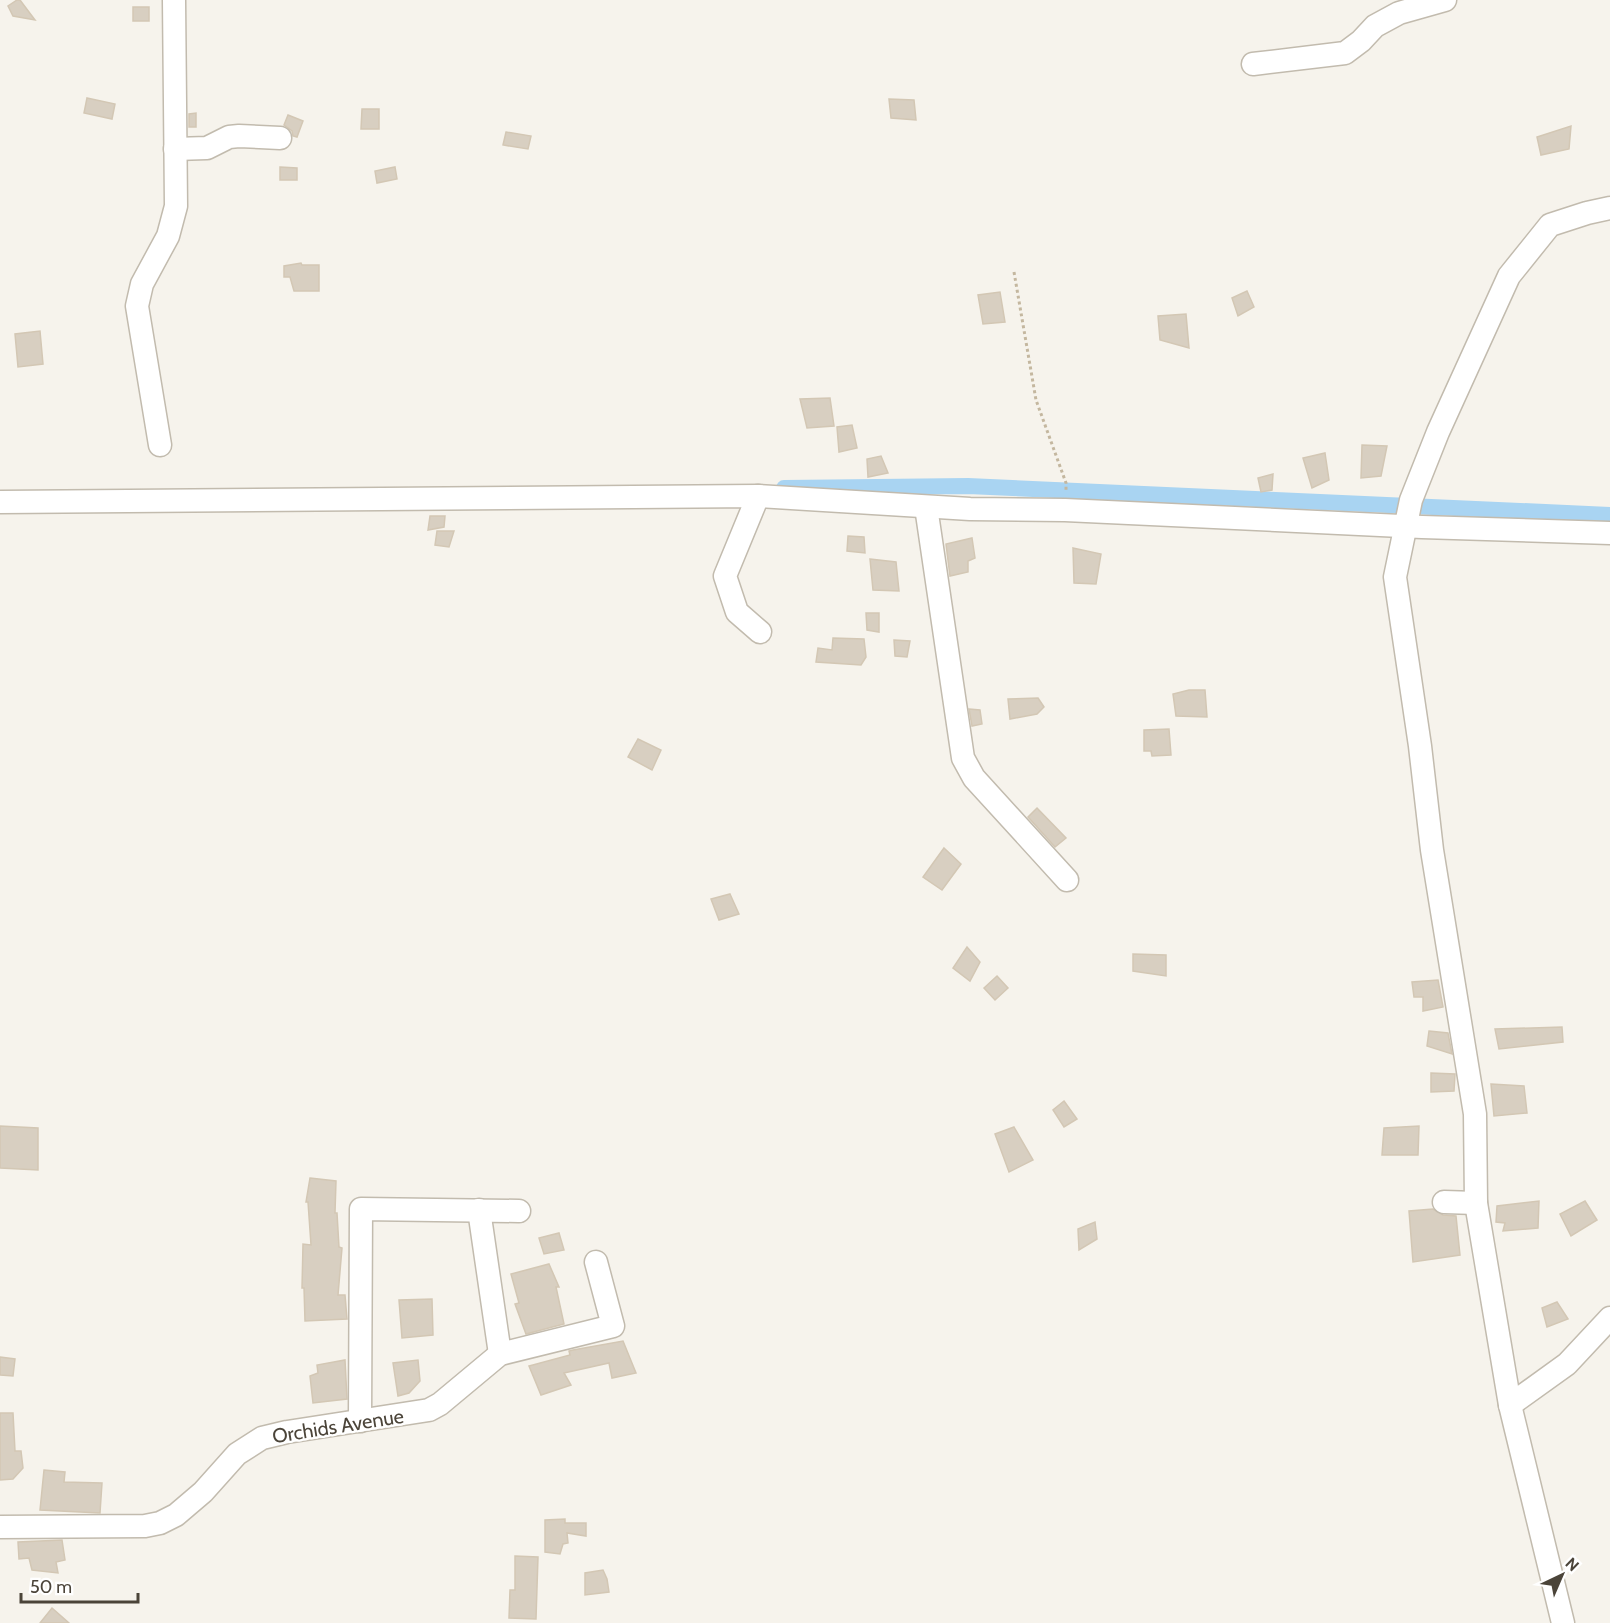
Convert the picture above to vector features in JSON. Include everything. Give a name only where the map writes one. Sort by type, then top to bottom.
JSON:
[{"type":"street","points":[[160,445],[136,306],[142,284],[168,236],[176,206],[174,0]]},
{"type":"street","points":[[1252,64],[1345,53],[1375,26],[1399,13],[1445,0]]},
{"type":"street","points":[[175,149],[207,148],[229,137],[239,135],[280,138]]},
{"type":"street","points":[[1563,1623],[1510,1405],[1476,1203],[1475,1114],[1432,850],[1420,746],[1395,577],[1408,515],[1438,432],[1509,276],[1550,225],[1610,208]]},
{"type":"street","points":[[0,502],[758,496],[926,507],[1408,515],[1610,533]]},
{"type":"street","points":[[758,496],[725,576],[737,612],[760,632]]},
{"type":"street","points":[[926,507],[963,758],[974,778],[1067,880]]},
{"type":"street","points":[[1444,1202],[1476,1203]]},
{"type":"street","points":[[360,1420],[361,1209],[519,1211]]},
{"type":"street","points":[[479,1210],[500,1354]]},
{"type":"street","name":"Orchids Avenue","points":[[0,1527],[145,1526],[160,1523],[176,1515],[237,1454],[262,1438],[273,1434],[429,1410],[440,1404],[500,1354],[613,1326],[596,1262]]},
{"type":"street","points":[[1510,1405],[1567,1364],[1610,1318]]},
{"type":"path","points":[[1014,272],[1036,400],[1066,483]]},
{"type":"building","points":[[20,0],[35,20],[13,16],[8,6]]},
{"type":"building","points":[[133,7],[149,7],[149,21],[133,21]]},
{"type":"building","points":[[87,98],[115,104],[112,119],[84,113]]},
{"type":"building","points":[[889,99],[914,100],[916,120],[891,118]]},
{"type":"building","points":[[362,109],[379,109],[379,129],[361,129]]},
{"type":"building","points":[[196,113],[196,127],[189,127],[189,114]]},
{"type":"building","points":[[288,115],[303,121],[297,137],[293,136],[292,131],[284,125]]},
{"type":"building","points":[[1571,126],[1569,149],[1541,155],[1537,137]]},
{"type":"building","points":[[506,132],[531,136],[528,149],[503,145]]},
{"type":"building","points":[[280,167],[297,168],[297,180],[280,180]]},
{"type":"building","points":[[395,167],[397,179],[377,183],[375,171]]},
{"type":"building","points":[[301,263],[302,265],[319,265],[319,291],[294,291],[290,277],[284,277],[284,266]]},
{"type":"building","points":[[1247,291],[1254,307],[1238,316],[1232,298]]},
{"type":"building","points":[[1000,292],[1005,322],[983,324],[978,295]]},
{"type":"building","points":[[1186,314],[1189,348],[1160,340],[1158,316]]},
{"type":"building","points":[[40,331],[43,364],[18,367],[15,334]]},
{"type":"building","points":[[830,398],[834,426],[807,428],[800,399]]},
{"type":"building","points":[[852,425],[857,448],[839,452],[837,427]]},
{"type":"building","points":[[1362,445],[1387,446],[1381,476],[1361,478]]},
{"type":"building","points":[[1325,453],[1329,480],[1312,488],[1303,458]]},
{"type":"building","points":[[881,456],[888,473],[868,477],[867,459]]},
{"type":"building","points":[[1273,474],[1272,490],[1261,492],[1258,478]]},
{"type":"building","points":[[430,516],[445,516],[444,527],[428,530]]},
{"type":"building","points":[[437,531],[454,531],[449,547],[435,545]]},
{"type":"building","points":[[848,536],[864,537],[865,553],[847,551]]},
{"type":"building","points":[[972,538],[975,558],[968,561],[968,572],[950,576],[946,544]]},
{"type":"building","points":[[1073,548],[1101,554],[1096,584],[1074,583]]},
{"type":"building","points":[[870,559],[896,562],[899,591],[873,590]]},
{"type":"building","points":[[866,613],[879,613],[879,632],[867,630]]},
{"type":"building","points":[[833,638],[864,639],[866,657],[861,665],[816,662],[818,648],[832,650]]},
{"type":"building","points":[[894,640],[910,641],[907,657],[895,656]]},
{"type":"building","points":[[1189,690],[1205,690],[1207,717],[1176,716],[1173,694]]},
{"type":"building","points":[[1038,698],[1044,707],[1037,714],[1010,719],[1008,699]]},
{"type":"building","points":[[969,709],[980,710],[982,724],[972,726]]},
{"type":"building","points":[[1169,729],[1171,755],[1152,756],[1151,751],[1144,751],[1144,730]]},
{"type":"building","points":[[638,739],[661,750],[652,770],[628,757]]},
{"type":"building","points":[[1037,808],[1066,838],[1055,847],[1028,817]]},
{"type":"building","points":[[944,848],[961,864],[942,890],[923,877]]},
{"type":"building","points":[[730,894],[739,914],[719,920],[711,899]]},
{"type":"building","points":[[967,947],[980,962],[970,981],[953,968]]},
{"type":"building","points":[[1133,954],[1166,955],[1166,976],[1133,971]]},
{"type":"building","points":[[997,976],[1008,988],[995,1000],[984,988]]},
{"type":"building","points":[[1438,980],[1443,1007],[1423,1011],[1423,997],[1414,997],[1412,982]]},
{"type":"building","points":[[1562,1027],[1563,1042],[1499,1049],[1495,1029]]},
{"type":"building","points":[[1429,1031],[1448,1033],[1452,1054],[1427,1046]]},
{"type":"building","points":[[1431,1073],[1455,1074],[1454,1091],[1431,1092]]},
{"type":"building","points":[[1491,1084],[1524,1086],[1527,1113],[1494,1116]]},
{"type":"building","points":[[1064,1101],[1077,1119],[1064,1127],[1053,1110]]},
{"type":"building","points":[[0,1126],[38,1128],[38,1170],[0,1168]]},
{"type":"building","points":[[1419,1126],[1418,1155],[1382,1155],[1384,1128]]},
{"type":"building","points":[[1014,1127],[1033,1160],[1009,1172],[995,1134]]},
{"type":"building","points":[[310,1178],[336,1181],[335,1213],[337,1213],[339,1247],[342,1248],[338,1295],[345,1295],[347,1319],[305,1321],[304,1288],[302,1288],[303,1244],[311,1245],[308,1202],[306,1202]]},
{"type":"building","points":[[1539,1201],[1538,1228],[1503,1231],[1505,1223],[1496,1222],[1497,1206]]},
{"type":"building","points":[[1585,1201],[1597,1220],[1571,1236],[1560,1214]]},
{"type":"building","points":[[1433,1209],[1443,1215],[1456,1216],[1460,1255],[1413,1262],[1409,1211]]},
{"type":"building","points":[[1095,1222],[1097,1239],[1079,1250],[1078,1229]]},
{"type":"building","points":[[559,1233],[564,1250],[544,1254],[539,1238]]},
{"type":"building","points":[[549,1264],[559,1287],[556,1287],[564,1324],[526,1334],[515,1304],[519,1303],[511,1274]]},
{"type":"building","points":[[432,1299],[433,1335],[402,1338],[399,1300]]},
{"type":"building","points":[[1557,1302],[1568,1319],[1547,1327],[1542,1308]]},
{"type":"building","points":[[623,1341],[636,1373],[612,1378],[609,1363],[564,1373],[571,1385],[541,1395],[529,1366],[570,1355],[569,1351]]},
{"type":"building","points":[[0,1357],[15,1359],[13,1376],[0,1375]]},
{"type":"building","points":[[345,1360],[347,1399],[313,1403],[310,1376],[318,1373],[317,1365]]},
{"type":"building","points":[[418,1360],[420,1381],[409,1393],[398,1396],[393,1363]]},
{"type":"building","points":[[0,1413],[13,1413],[15,1451],[21,1451],[23,1468],[13,1479],[0,1480]]},
{"type":"building","points":[[44,1470],[65,1472],[64,1482],[102,1483],[100,1513],[40,1510]]},
{"type":"building","points":[[565,1519],[565,1523],[586,1523],[586,1536],[567,1533],[568,1543],[563,1544],[560,1554],[545,1552],[545,1520]]},
{"type":"building","points":[[62,1540],[65,1560],[56,1562],[58,1573],[32,1570],[29,1558],[19,1559],[18,1542]]},
{"type":"building","points":[[515,1556],[538,1557],[536,1619],[509,1618],[510,1590],[515,1590]]},
{"type":"building","points":[[603,1570],[609,1592],[585,1595],[585,1573]]},
{"type":"building","points":[[52,1608],[69,1623],[40,1623]]},
{"type":"waterway","points":[[784,488],[968,486],[1610,515]]}]
